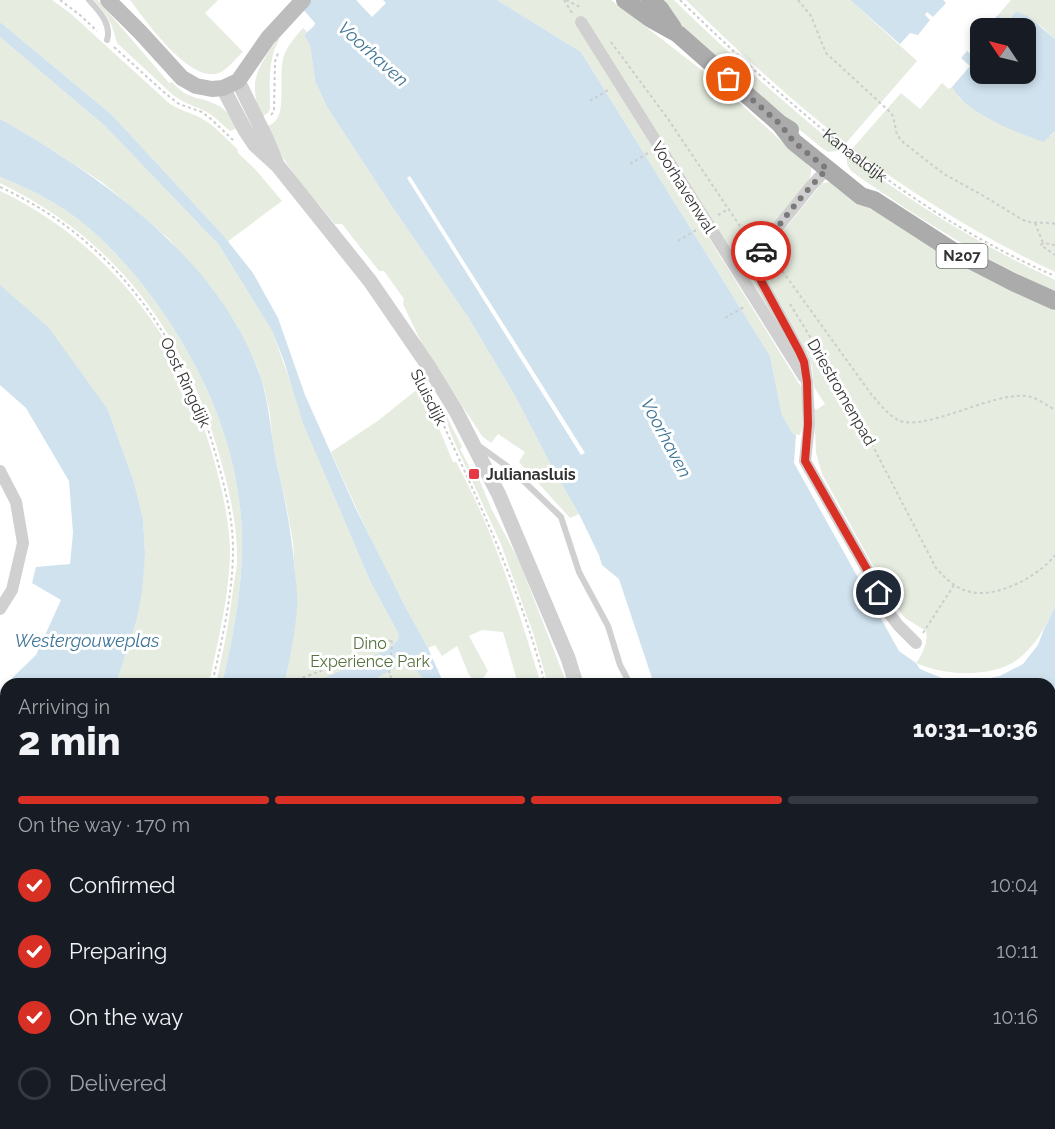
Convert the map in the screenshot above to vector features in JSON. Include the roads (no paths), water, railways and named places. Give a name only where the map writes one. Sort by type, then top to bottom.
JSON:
[{"type":"main road","points":[[108,0],[182,78],[203,88],[231,84],[301,2]]},
{"type":"main road","points":[[120,0],[141,33]]},
{"type":"main road","name":"Kanaaldijk","points":[[625,0],[651,19],[678,34],[780,124],[800,136],[866,188],[874,200]]},
{"type":"main road","name":"Kanaaldijk","points":[[650,0],[660,9],[678,34]]},
{"type":"main road","name":"Kanaaldijk","points":[[780,124],[794,142],[861,196],[874,200],[953,251],[1012,282],[1055,301]]},
{"type":"street","name":"Voorhavenwal","points":[[581,22],[807,382]]},
{"type":"street","name":"Sluisdijk","points":[[231,84],[252,127],[278,166],[370,281],[456,411],[500,495],[568,658],[574,678]]},
{"type":"street","points":[[827,169],[811,186],[759,254],[757,269],[759,277],[804,362],[808,424],[805,461],[869,573],[889,613],[916,643]]},
{"type":"street","points":[[0,471],[16,502],[23,543],[12,590],[0,609]]},
{"type":"lane","points":[[89,0],[105,21],[109,35],[107,40]]},
{"type":"lane","points":[[472,442],[511,469],[561,517],[579,572],[608,626],[627,678]]},
{"type":"water","name":"Voorhaven","points":[[295,0],[356,0],[372,17],[386,3],[383,0],[497,0],[581,52],[770,356],[782,415],[792,433],[796,435],[794,463],[899,651],[916,663],[920,669],[942,678],[652,678],[619,579],[602,565],[579,514],[515,396],[468,317],[327,107],[315,81],[310,45],[304,35],[315,23]]},
{"type":"water","points":[[850,0],[943,0],[946,3],[933,17],[927,12],[925,15],[930,20],[918,35],[910,33],[900,44]]},
{"type":"water","points":[[1016,11],[1030,18],[1010,18]]},
{"type":"water","points":[[0,22],[112,115],[223,235],[253,273],[278,318],[305,395],[355,507],[441,678],[422,678],[411,659],[377,678],[324,678],[389,649],[398,640],[399,635],[370,581],[303,423],[272,331],[219,245],[105,126],[0,37]]},
{"type":"water","points":[[1036,23],[1055,39],[1055,131],[1044,142],[992,121],[968,105],[952,87],[970,66],[970,84],[1036,84]]},
{"type":"water","points":[[967,51],[970,54],[970,66],[961,58]]},
{"type":"water","points":[[0,119],[77,166],[150,222],[183,254],[212,289],[237,327],[257,367],[265,392],[292,546],[297,608],[285,678],[223,678],[241,574],[242,529],[237,488],[228,447],[212,401],[199,373],[147,290],[105,243],[64,209],[0,177]]},
{"type":"water","name":"Westergouweplas","points":[[0,285],[49,328],[108,410],[134,482],[143,519],[145,553],[142,592],[137,619],[118,678],[12,678],[36,655],[61,600],[32,583],[36,567],[70,564],[73,533],[69,481],[26,408],[0,385]]},
{"type":"water","points":[[1055,607],[1055,678],[990,678],[1000,676],[1023,664],[1038,645]]},
{"type":"place","name":"Julianasluis","points":[[474,474]]},
{"type":"park label","name":"Dino Experience Park","points":[[370,652]]}]
